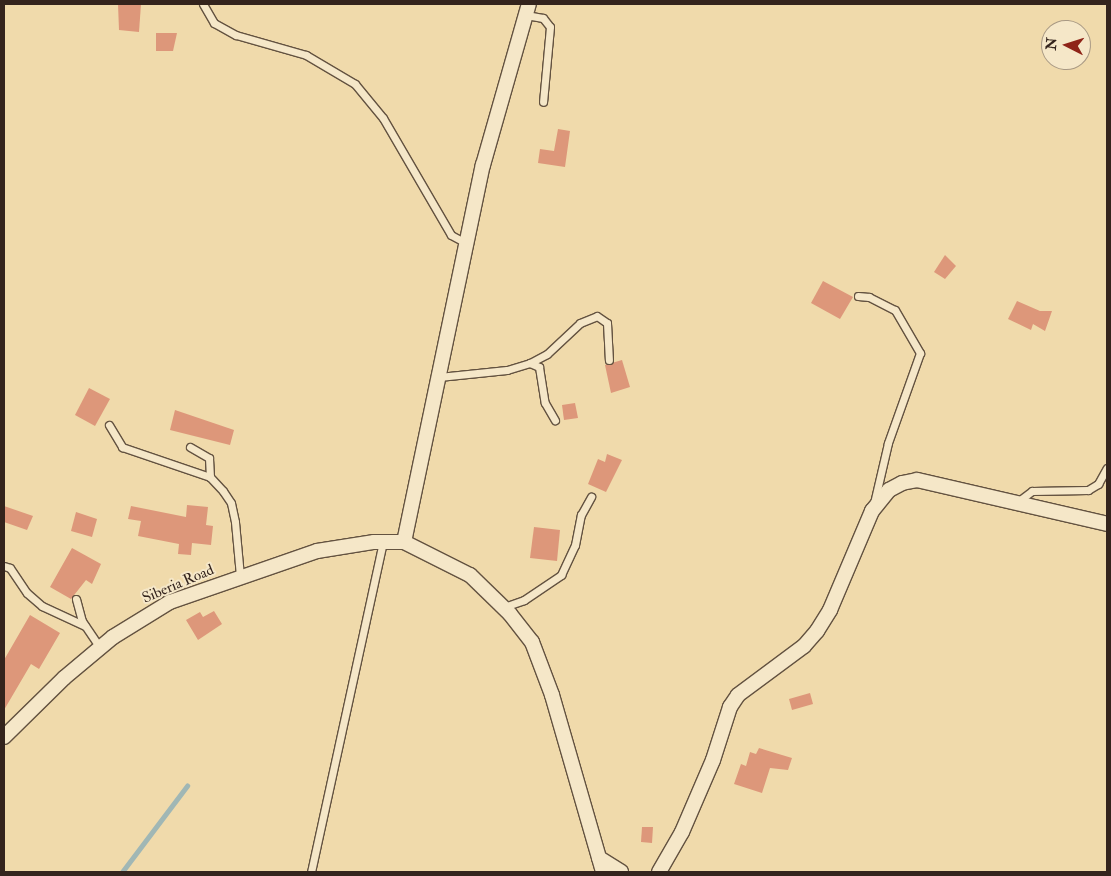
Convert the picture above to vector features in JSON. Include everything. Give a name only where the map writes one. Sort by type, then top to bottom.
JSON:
[{"type":"street","points":[[527,9],[482,165],[404,542],[470,575],[504,607],[532,642],[544,669],[603,872]]},
{"type":"street","points":[[659,872],[671,856],[713,760],[730,707],[738,695],[804,646],[817,631],[830,610],[872,511],[890,490],[902,483],[917,480],[1107,524]]},
{"type":"street","name":"Siberia Road","points":[[4,737],[100,648],[134,621],[170,602],[240,576],[317,551],[383,542],[404,542]]},
{"type":"street","points":[[599,858],[621,872]]},
{"type":"lane","points":[[203,4],[214,23],[236,35],[306,55],[355,84],[383,118],[451,235],[466,243]]},
{"type":"lane","points":[[527,9],[543,18],[550,27],[543,102]]},
{"type":"lane","points":[[858,296],[869,297],[895,310],[920,353],[888,443],[872,511]]},
{"type":"lane","points":[[439,377],[507,370],[530,363],[547,354],[580,323],[597,316],[607,322],[609,360]]},
{"type":"lane","points":[[530,363],[539,367],[545,403],[555,420]]},
{"type":"lane","points":[[109,425],[122,447],[210,477],[231,503],[240,557],[240,576]]},
{"type":"lane","points":[[190,447],[209,458],[210,477]]},
{"type":"lane","points":[[1016,503],[1032,492],[1088,490],[1098,484],[1107,468]]},
{"type":"lane","points":[[504,607],[524,600],[561,575],[575,545],[581,515],[591,497]]},
{"type":"lane","points":[[311,872],[383,542]]},
{"type":"lane","points":[[4,566],[10,568],[27,593],[42,606],[85,626]]},
{"type":"lane","points":[[76,599],[85,626],[100,648]]},
{"type":"building","points":[[118,4],[141,4],[139,32],[119,30]]},
{"type":"building","points":[[156,33],[177,33],[173,51],[156,51]]},
{"type":"building","points":[[558,129],[570,131],[565,167],[538,163],[540,149],[554,151]]},
{"type":"building","points":[[945,255],[956,266],[945,279],[934,272]]},
{"type":"building","points":[[823,281],[853,297],[840,319],[811,303]]},
{"type":"building","points":[[1017,301],[1040,311],[1052,311],[1045,331],[1033,324],[1031,330],[1008,319]]},
{"type":"building","points":[[622,360],[630,387],[611,393],[605,365]]},
{"type":"building","points":[[89,388],[110,399],[95,426],[75,415]]},
{"type":"building","points":[[575,403],[578,418],[564,420],[562,405]]},
{"type":"building","points":[[175,410],[234,430],[230,445],[170,430]]},
{"type":"building","points":[[607,454],[622,460],[606,492],[588,484],[598,459],[605,462]]},
{"type":"building","points":[[187,505],[208,507],[206,525],[213,526],[211,545],[192,543],[191,555],[178,554],[179,544],[138,536],[141,521],[128,519],[131,506],[186,517]]},
{"type":"building","points":[[4,506],[33,516],[27,530],[4,522]]},
{"type":"building","points":[[76,512],[97,519],[92,537],[71,531]]},
{"type":"building","points":[[534,527],[560,530],[557,561],[530,558]]},
{"type":"building","points":[[72,548],[101,564],[92,584],[86,580],[71,599],[50,587]]},
{"type":"building","points":[[214,611],[222,624],[198,640],[186,620],[200,612],[203,617]]},
{"type":"building","points":[[30,615],[60,633],[39,669],[31,664],[4,710],[4,660]]},
{"type":"building","points":[[810,693],[813,704],[792,710],[789,699]]},
{"type":"building","points":[[759,748],[792,758],[788,770],[770,768],[762,793],[734,784],[741,764],[746,766],[750,752],[756,754]]},
{"type":"building","points":[[642,827],[653,827],[652,843],[641,842]]},
{"type":"waterway","points":[[122,872],[187,786]]}]
